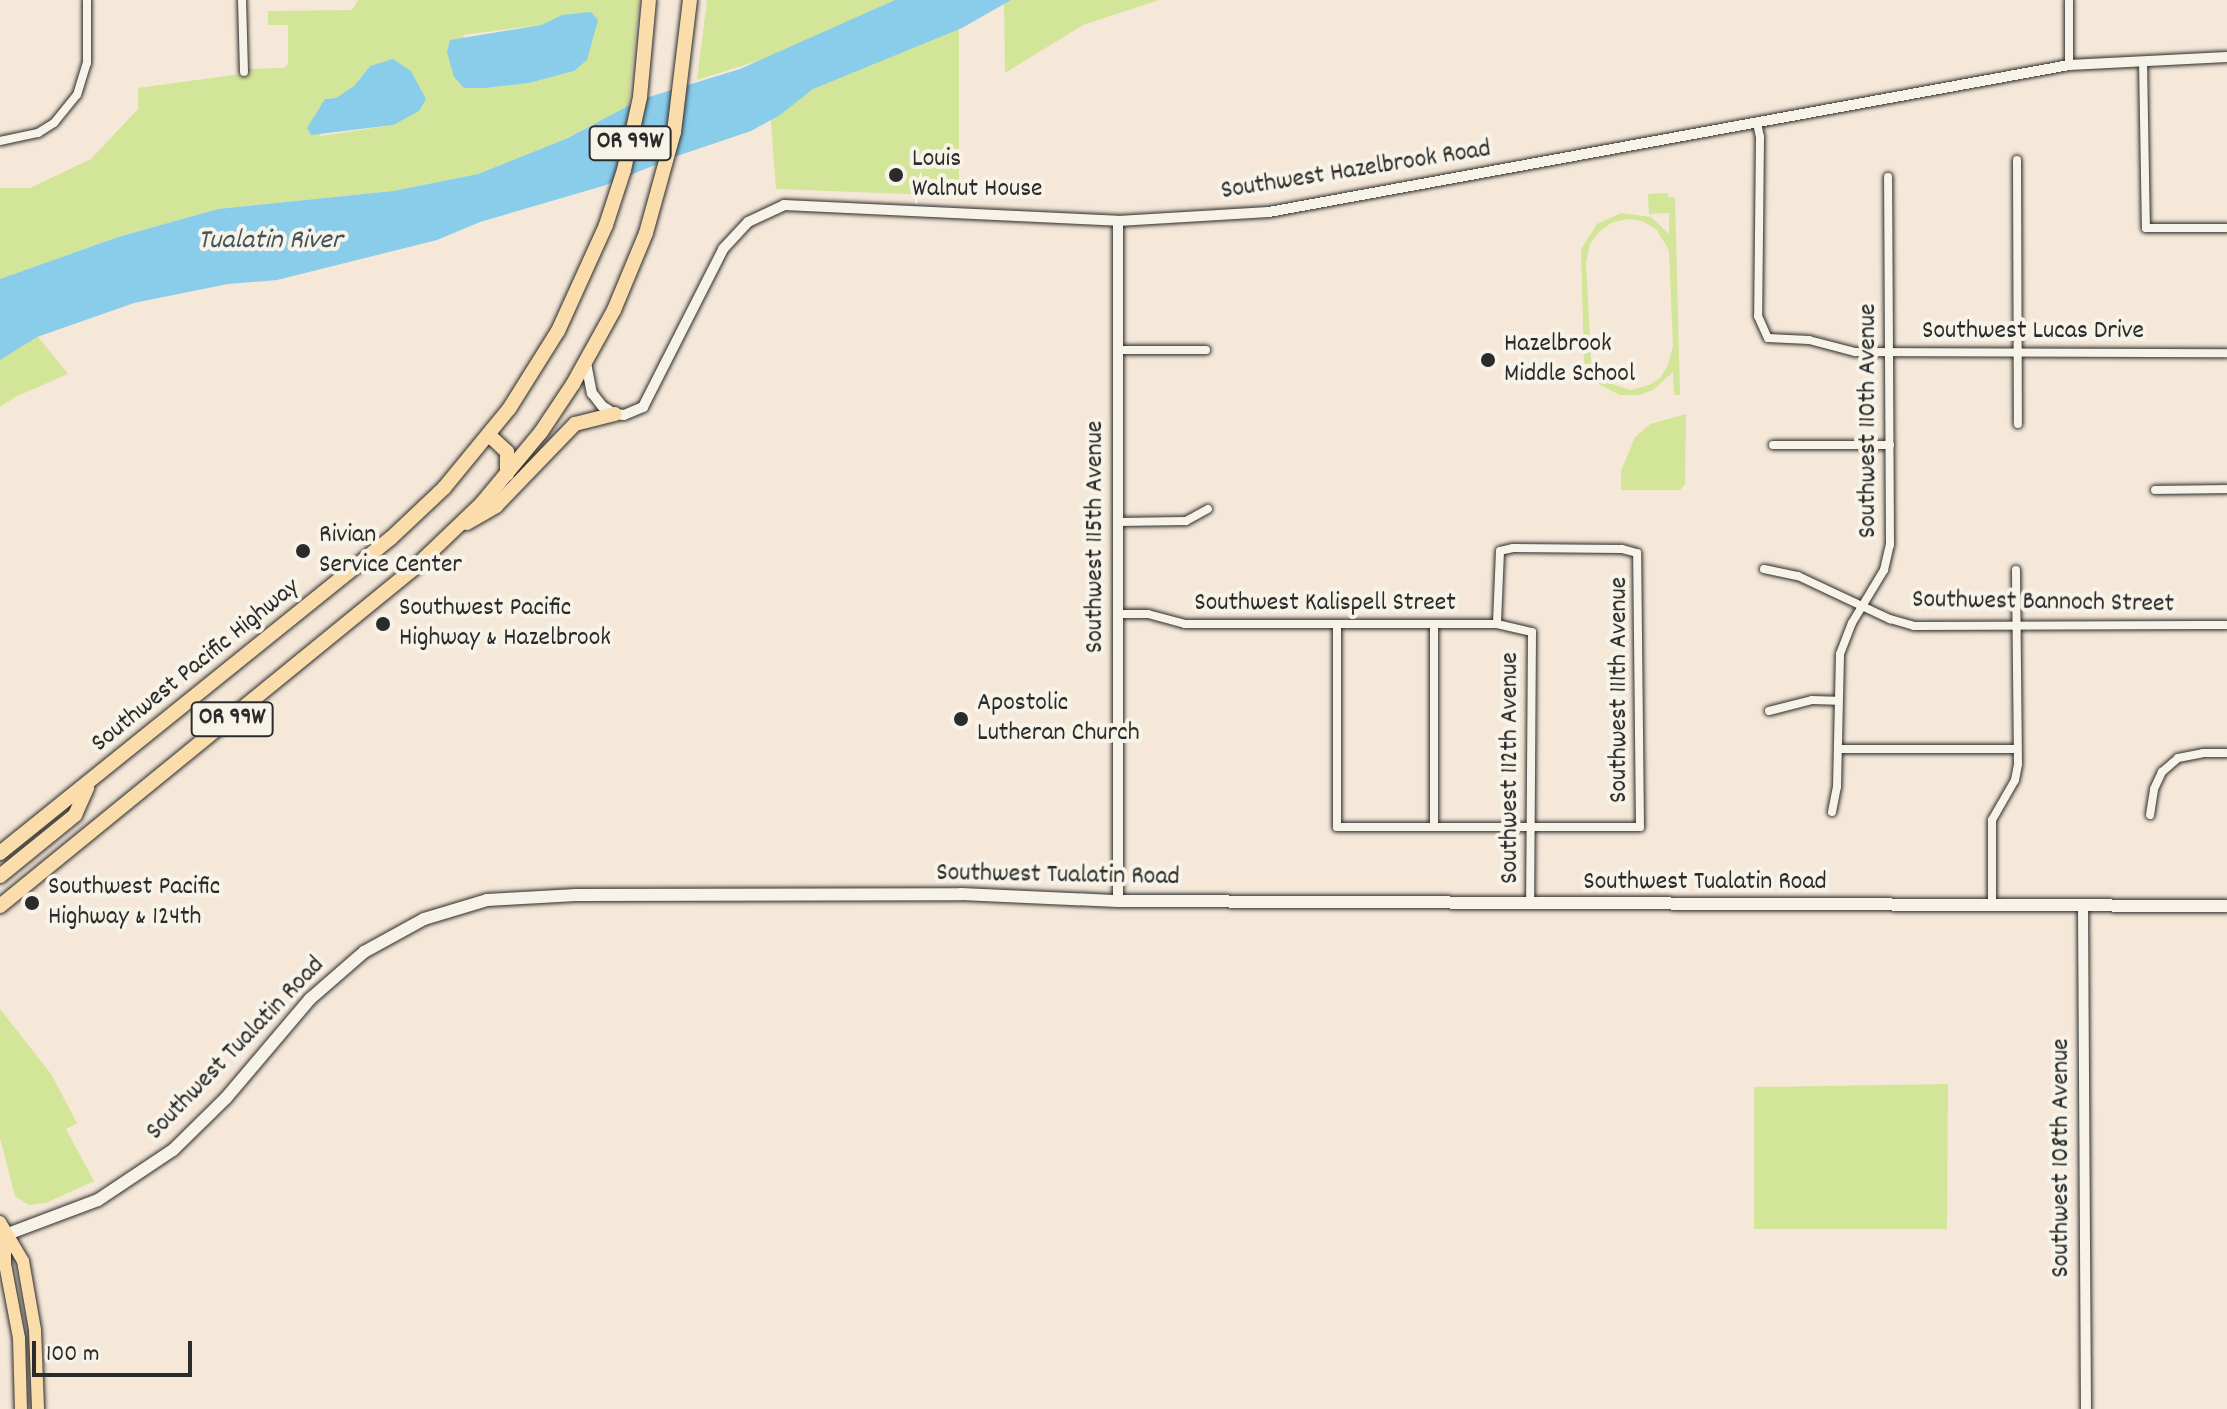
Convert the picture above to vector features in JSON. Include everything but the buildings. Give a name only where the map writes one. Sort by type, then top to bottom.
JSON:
[{"type":"highway","name":"Southwest Pacific Highway","points":[[0,853],[391,538],[444,488],[489,435],[538,366],[591,263],[617,193],[643,76],[649,0]]},
{"type":"highway","name":"OR 99W","points":[[0,906],[367,609],[460,526],[541,432],[586,362],[614,310],[646,233],[674,132],[690,6]]},
{"type":"highway","points":[[460,526],[496,506],[575,424],[615,414]]},
{"type":"highway","points":[[489,435],[507,452],[507,475]]},
{"type":"highway","points":[[0,876],[75,815],[89,784]]},
{"type":"main road","name":"Southwest Tualatin Road","points":[[5,1235],[79,1209],[155,1165],[208,1117],[310,999],[344,967],[405,928],[464,906],[509,898],[576,895],[961,894],[1118,901],[2227,906]]},
{"type":"main road","points":[[0,1222],[23,1261],[38,1358],[38,1409]]},
{"type":"main road","points":[[5,1235],[5,1264],[19,1338],[21,1409]]},
{"type":"street","points":[[0,141],[38,133],[54,123],[77,95],[87,63],[87,0]]},
{"type":"street","points":[[242,0],[244,72]]},
{"type":"street","points":[[2069,0],[2069,65]]},
{"type":"street","name":"Southwest Hazelbrook Road","points":[[615,414],[631,414],[649,400],[723,249],[739,229],[766,211],[784,205],[812,203],[1118,221],[1294,209],[2069,65],[2227,57]]},
{"type":"street","points":[[2143,61],[2146,228],[2227,228]]},
{"type":"street","name":"Southwest Lucas Drive","points":[[1757,123],[1760,137],[1758,316],[1768,338],[1809,340],[1855,352],[2227,353]]},
{"type":"street","points":[[2017,160],[2018,424]]},
{"type":"street","name":"Southwest 110th Avenue","points":[[1832,812],[1837,791],[1840,654],[1888,558],[1888,177]]},
{"type":"street","name":"Southwest 115th Avenue","points":[[1118,221],[1118,901]]},
{"type":"street","points":[[1118,350],[1206,350]]},
{"type":"street","points":[[586,362],[592,393],[615,414]]},
{"type":"street","points":[[1773,445],[1890,445]]},
{"type":"street","points":[[2155,490],[2227,489]]},
{"type":"street","points":[[1118,522],[1186,521],[1208,509]]},
{"type":"street","name":"Southwest 111th Avenue","points":[[1497,624],[1500,551],[1513,548],[1622,549],[1637,553],[1640,827],[1531,827]]},
{"type":"street","name":"Southwest Bannoch Street","points":[[1764,569],[1798,576],[1914,626],[2227,625]]},
{"type":"street","points":[[1992,906],[1992,820],[2015,780],[2016,570]]},
{"type":"street","name":"Southwest Kalispell Street","points":[[1118,614],[1148,614],[1185,624],[1497,624],[1532,632]]},
{"type":"street","points":[[1337,625],[1337,827],[1531,827]]},
{"type":"street","points":[[1434,626],[1434,826]]},
{"type":"street","name":"Southwest 112th Avenue","points":[[1530,904],[1532,632]]},
{"type":"street","points":[[1769,711],[1812,700],[1837,701]]},
{"type":"street","points":[[1838,749],[2017,749]]},
{"type":"street","points":[[2150,815],[2158,781],[2178,758],[2203,753],[2227,753]]},
{"type":"street","name":"Southwest 108th Avenue","points":[[2083,907],[2086,1409]]},
{"type":"green space","points":[[358,0],[639,0],[628,106],[568,138],[478,174],[393,191],[218,209],[118,237],[0,279],[0,188],[30,188],[91,159],[138,109],[138,88],[248,73],[248,69],[283,68],[288,64],[288,25],[268,25],[268,11],[352,10]],"holes":[[[562,15],[574,71],[529,83],[485,88],[463,35],[541,25]],[[370,66],[393,125],[320,136],[324,99],[336,98],[354,86]]]},
{"type":"green space","points":[[707,0],[895,0],[770,57],[697,80]]},
{"type":"green space","points":[[1011,0],[1159,0],[1083,25],[1005,73],[1004,4]]},
{"type":"green space","points":[[959,27],[959,196],[776,189],[769,97]]},
{"type":"green space","points":[[1668,193],[1668,197],[1675,197],[1680,395],[1674,395],[1673,372],[1653,390],[1639,395],[1620,395],[1600,385],[1584,362],[1581,249],[1597,224],[1621,213],[1651,217],[1669,234],[1669,213],[1649,214],[1648,194]],"holes":[[[1627,219],[1642,221],[1656,229],[1669,250],[1673,346],[1668,365],[1660,378],[1631,390],[1609,383],[1591,361],[1586,262],[1590,244],[1611,223]]]},
{"type":"green space","points":[[35,333],[68,374],[15,397],[0,407],[0,353]]},
{"type":"green space","points":[[1686,414],[1685,484],[1680,490],[1621,490],[1621,471],[1635,437],[1650,424]]},
{"type":"green space","points":[[0,1009],[51,1074],[77,1123],[66,1129],[94,1181],[46,1203],[29,1205],[15,1196],[0,1138]]},
{"type":"green space","points":[[1948,1084],[1947,1229],[1754,1229],[1754,1087]]},
{"type":"water","name":"Tualatin River","points":[[895,0],[1011,0],[962,28],[813,89],[780,115],[751,131],[603,186],[480,222],[437,240],[277,280],[228,284],[134,303],[37,337],[0,360],[0,279],[118,237],[218,209],[393,191],[478,174],[568,138],[639,100],[740,69]]},
{"type":"water","points":[[591,12],[598,20],[587,60],[574,71],[529,83],[485,88],[464,88],[454,77],[447,52],[450,40],[541,25],[562,15]]},
{"type":"water","points":[[393,59],[411,71],[426,99],[419,111],[393,125],[311,135],[307,128],[325,99],[336,98],[354,86],[370,66]]},
{"type":"place","name":"Louis Walnut House","points":[[896,175]]},
{"type":"place","name":"Hazelbrook Middle School","points":[[1488,360]]},
{"type":"place","name":"Rivian Service Center","points":[[303,551]]},
{"type":"place","name":"Southwest Pacific Highway & Hazelbrook","points":[[383,624]]},
{"type":"place","name":"Apostolic Lutheran Church","points":[[961,719]]},
{"type":"place","name":"Southwest Pacific Highway & 124th","points":[[32,903]]}]
